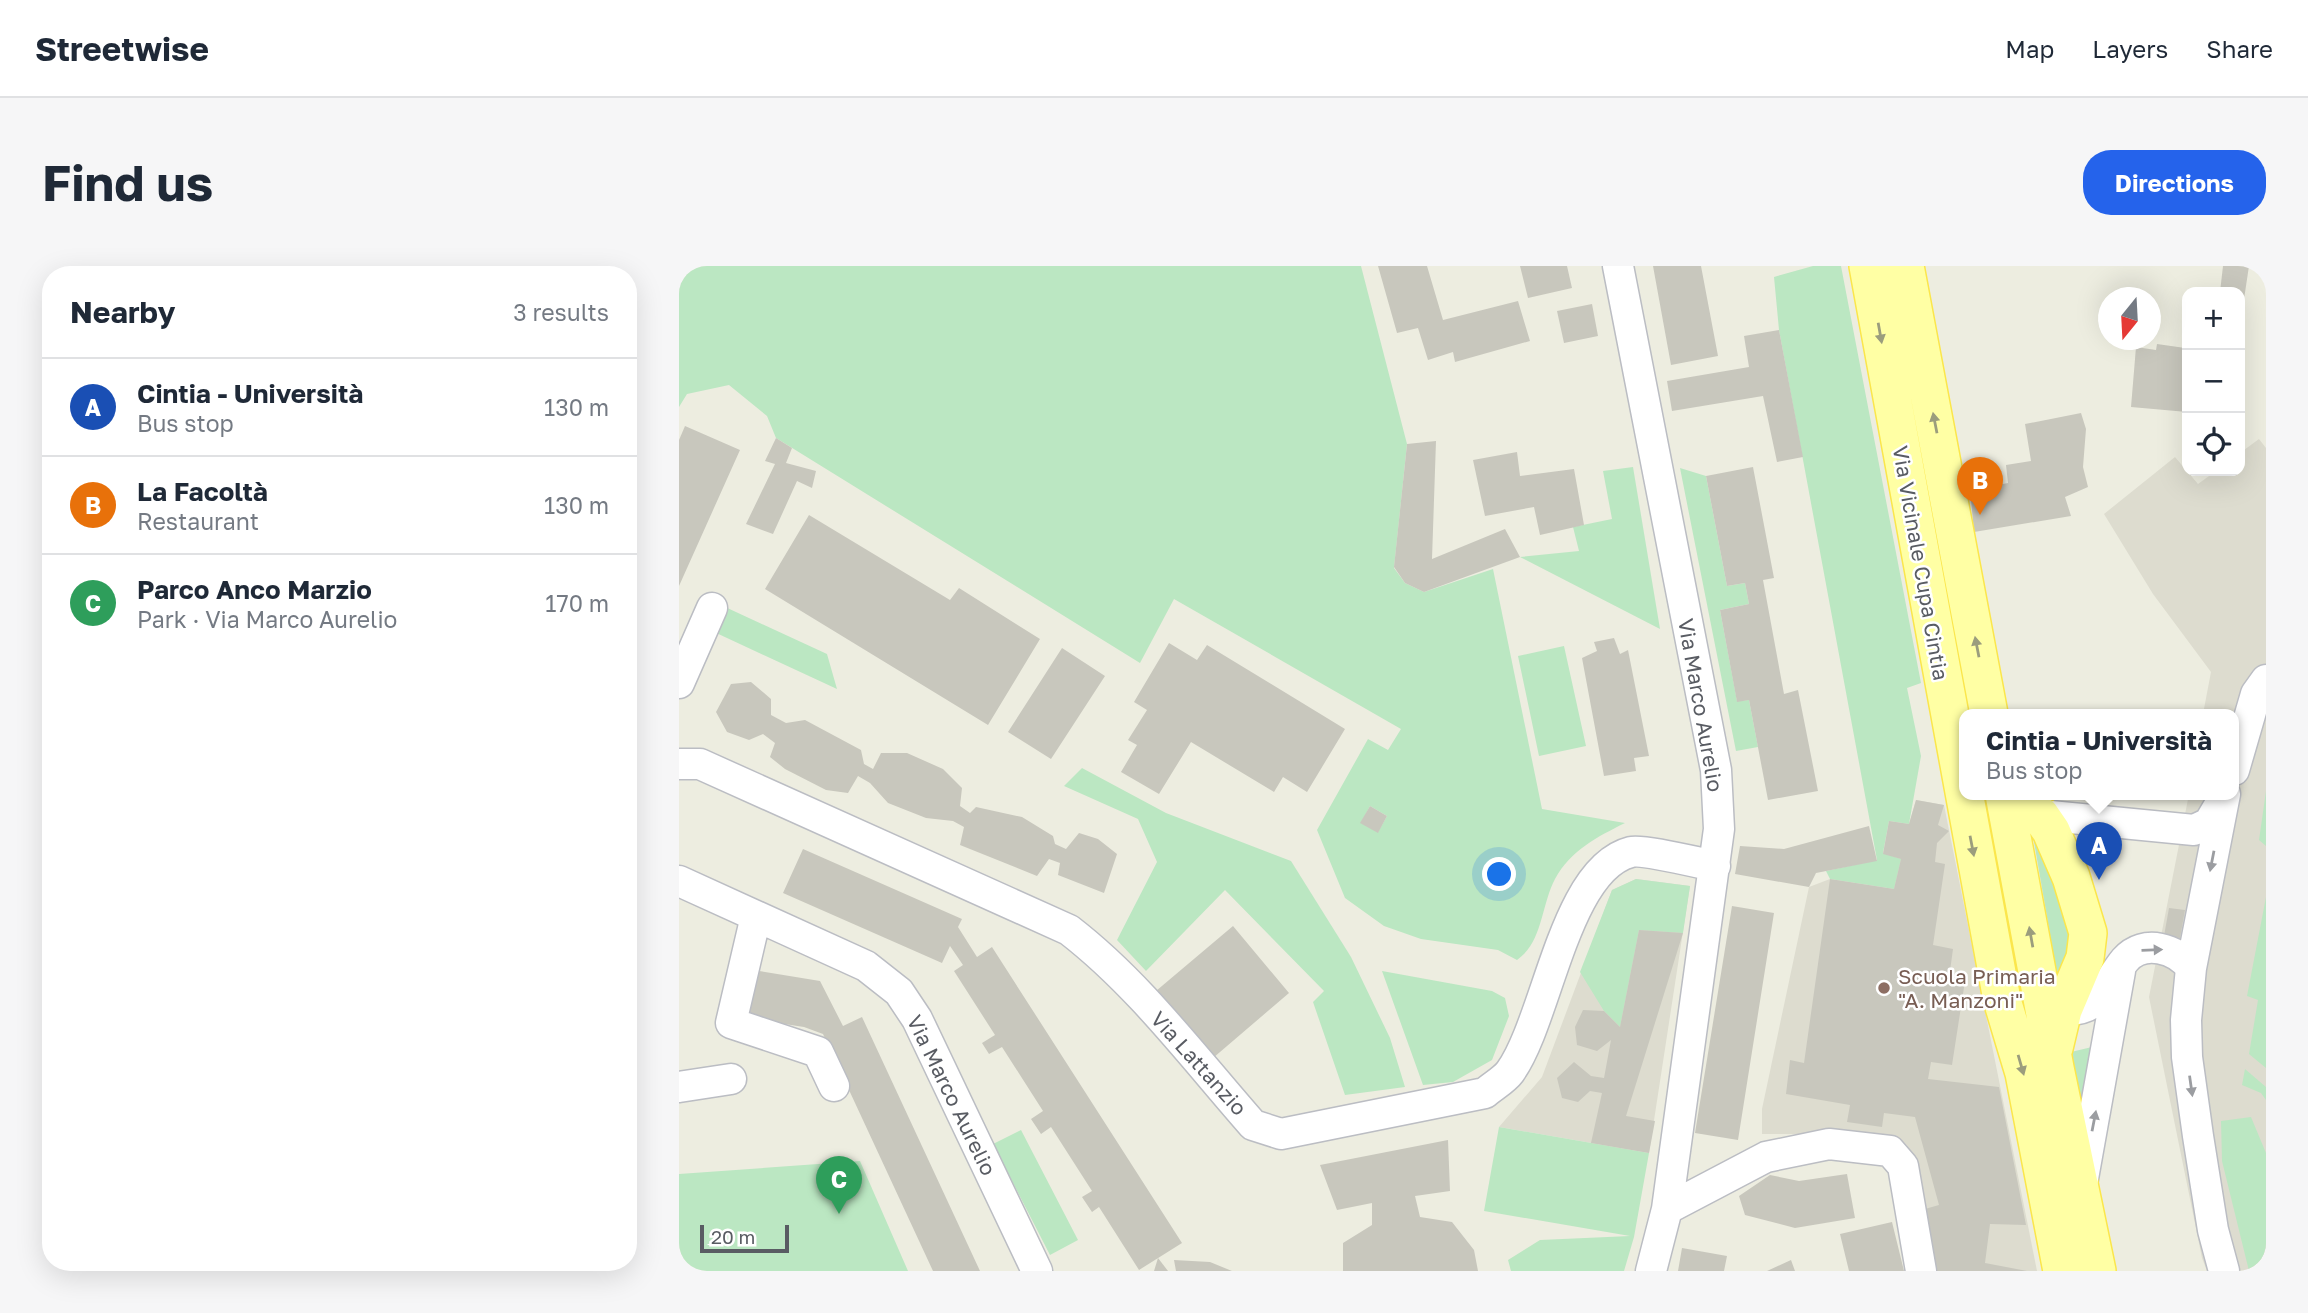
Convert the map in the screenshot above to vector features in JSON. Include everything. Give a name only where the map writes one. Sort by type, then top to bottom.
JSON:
[{"type":"main road","name":"Via Vicinale Cupa Cintia","points":[[1868,266],[1959,764]]},
{"type":"main road","name":"Via Vicinale Cupa Cintia","points":[[1905,266],[1988,709]]},
{"type":"main road","name":"Via Vicinale Cupa Cintia","points":[[1965,800],[2002,1000],[2024,1073],[2062,1271]]},
{"type":"main road","points":[[2006,800],[2054,1013],[2053,1052],[2097,1271]]},
{"type":"main road","points":[[2011,800],[2040,815],[2061,848],[2088,933],[2085,958],[2054,1013]]},
{"type":"main road","points":[[2002,1000],[2028,1015],[2054,1013]]},
{"type":"street","name":"Via Marco Aurelio","points":[[1618,266],[1716,770],[1719,829],[1667,1209],[1651,1271]]},
{"type":"street","points":[[679,683],[712,608]]},
{"type":"street","points":[[2239,749],[2256,694],[2266,680]]},
{"type":"street","name":"Via Lattanzio","points":[[679,765],[700,764],[1069,930],[1098,953],[1130,985],[1253,1125],[1281,1133],[1485,1093],[1509,1073],[1533,1022],[1583,894],[1605,865],[1632,851],[1715,866]]},
{"type":"street","points":[[2040,815],[2194,830],[2209,823],[2220,800]]},
{"type":"street","points":[[2224,800],[2191,968],[2187,1056],[2213,1230],[2224,1271]]},
{"type":"street","name":"Via Marco Aurelio","points":[[679,881],[866,966],[899,992],[916,1019],[1037,1271]]},
{"type":"street","points":[[756,916],[731,1023],[818,1052],[834,1086]]},
{"type":"street","points":[[2054,1013],[2081,1011],[2092,1004],[2132,954],[2159,948],[2179,955],[2191,968]]},
{"type":"street","points":[[2081,1188],[2120,971]]},
{"type":"street","points":[[679,1087],[731,1079]]},
{"type":"street","points":[[1667,1209],[1766,1157],[1829,1143],[1890,1151],[1903,1166],[1921,1271]]},
{"type":"shaded area","points":[[2259,439],[2266,448],[2266,1271],[2207,1271],[2202,1258],[2149,997],[2188,800],[2239,800],[2239,709],[2204,709],[2211,672],[2153,594],[2104,514],[2175,457],[2182,465],[2182,476],[2191,476],[2198,484],[2209,476],[2245,476],[2245,449]]},
{"type":"shaded area","name":"Scuola Primaria \"A. Manzoni\"","points":[[1916,800],[1944,805],[2037,1271],[1925,1271],[1912,1203],[1907,1145],[1845,1134],[1762,1134],[1762,1109],[1809,887],[1830,879],[1894,889],[1883,854],[1889,821],[1909,824]]},
{"type":"shaded area","points":[[1636,879],[1690,886],[1649,1153],[1499,1127],[1542,1077],[1612,890]]},
{"type":"green space","points":[[679,266],[1361,266],[1407,444],[1394,568],[1405,583],[1424,592],[1493,569],[1542,809],[1625,823],[1585,845],[1561,869],[1550,889],[1537,933],[1526,952],[1517,960],[1498,950],[1421,939],[1384,926],[1345,898],[1317,830],[1368,739],[1388,750],[1401,729],[1174,599],[1140,663],[776,438],[767,416],[729,385],[687,394],[679,407]],"holes":[[[1370,806],[1387,816],[1378,832],[1361,823]]]},
{"type":"green space","points":[[1813,266],[1841,266],[1921,683],[1907,688],[1921,756],[1909,824],[1889,821],[1883,853],[1901,859],[1894,889],[1830,879],[1826,871],[1877,860],[1779,330],[1774,277]]},
{"type":"green space","points":[[1633,467],[1660,629],[1520,557],[1579,551],[1573,527],[1612,519],[1603,471]]},
{"type":"green space","points":[[1680,468],[1706,476],[1727,586],[1745,583],[1749,604],[1720,610],[1737,701],[1749,700],[1758,747],[1736,751]]},
{"type":"green space","points":[[723,606],[827,654],[837,689],[712,631]]},
{"type":"green space","points":[[1564,646],[1586,746],[1539,756],[1518,656]]},
{"type":"green space","points":[[1082,768],[1166,813],[1291,861],[1351,957],[1390,1038],[1405,1087],[1345,1095],[1313,1002],[1324,991],[1225,890],[1146,971],[1117,940],[1157,862],[1138,819],[1064,786]]},
{"type":"green space","points":[[2266,791],[2266,846],[2259,840]]},
{"type":"green space","points":[[2033,836],[2057,887],[2075,941],[2057,975]]},
{"type":"green space","points":[[1636,879],[1690,886],[1683,933],[1639,930],[1620,1027],[1604,1011],[1580,972],[1612,890]]},
{"type":"green space","points":[[2266,897],[2266,1068],[2249,1054],[2258,1000],[2247,996]]},
{"type":"green space","points":[[1382,971],[1492,991],[1505,998],[1509,1016],[1492,1060],[1453,1082],[1423,1085]]},
{"type":"green space","points":[[2092,1047],[2080,1116],[2071,1052]]},
{"type":"green space","points":[[2245,1069],[2266,1087],[2266,1100],[2261,1093],[2242,1085]]},
{"type":"green space","points":[[2251,1117],[2266,1153],[2266,1271],[2249,1271],[2222,1161],[2221,1121]]},
{"type":"green space","points":[[1499,1127],[1649,1153],[1634,1237],[1624,1271],[1511,1271],[1508,1260],[1540,1240],[1630,1236],[1484,1211]]},
{"type":"green space","points":[[1021,1130],[1078,1240],[1050,1255],[993,1144]]},
{"type":"green space","points":[[860,1161],[908,1271],[679,1271],[679,1174]]},
{"type":"building","points":[[1378,266],[1427,266],[1443,320],[1518,301],[1530,341],[1455,362],[1453,352],[1428,360],[1418,328],[1397,333]]},
{"type":"building","points":[[1520,266],[1567,266],[1572,288],[1528,298]]},
{"type":"building","points":[[1653,266],[1701,266],[1718,356],[1671,365]]},
{"type":"building","points":[[2223,266],[2249,266],[2245,292],[2245,287],[2221,287]]},
{"type":"building","points":[[1592,304],[1598,336],[1564,343],[1557,311]]},
{"type":"building","points":[[1779,330],[1803,457],[1777,462],[1763,396],[1672,411],[1667,381],[1749,367],[1744,336]]},
{"type":"building","points":[[2161,345],[2182,348],[2182,412],[2131,407],[2136,350],[2161,350]]},
{"type":"building","points":[[2081,413],[2086,429],[2083,467],[2088,487],[2065,497],[2071,516],[1974,532],[1971,500],[1983,498],[1982,488],[2008,483],[2006,465],[2031,461],[2025,424]]},
{"type":"building","points":[[685,426],[740,450],[679,586],[679,440]]},
{"type":"building","points":[[776,438],[792,448],[786,463],[816,471],[812,488],[797,481],[773,534],[746,524],[775,464],[765,461]]},
{"type":"building","points":[[1436,441],[1432,559],[1505,529],[1520,557],[1424,592],[1405,583],[1394,567],[1407,444]]},
{"type":"building","points":[[1517,452],[1520,476],[1574,469],[1584,525],[1540,535],[1534,507],[1485,516],[1473,460]]},
{"type":"building","points":[[1753,467],[1774,578],[1763,580],[1784,694],[1798,690],[1818,791],[1768,800],[1749,700],[1737,702],[1720,610],[1749,604],[1745,583],[1727,586],[1706,476]]},
{"type":"building","points":[[809,515],[950,600],[959,588],[1040,639],[988,725],[765,589]]},
{"type":"building","points":[[1614,638],[1620,654],[1628,650],[1649,756],[1634,758],[1636,771],[1604,776],[1582,658],[1597,651],[1594,642]]},
{"type":"building","points":[[1169,643],[1197,660],[1207,645],[1345,729],[1307,792],[1283,777],[1274,792],[1191,742],[1159,794],[1121,772],[1137,745],[1128,740],[1147,710],[1134,702]]},
{"type":"building","points":[[1062,648],[1105,676],[1051,759],[1008,732]]},
{"type":"building","points":[[751,682],[771,699],[771,715],[786,723],[805,720],[861,750],[864,764],[873,769],[881,753],[907,753],[943,769],[962,788],[960,806],[970,813],[976,807],[1022,817],[1053,836],[1055,844],[1066,849],[1079,833],[1098,839],[1117,854],[1104,893],[1058,875],[1060,863],[1049,859],[1037,876],[960,845],[964,827],[953,821],[926,818],[888,803],[870,783],[858,776],[848,793],[826,790],[785,769],[770,757],[775,743],[763,734],[749,740],[727,732],[716,712],[731,684]]},
{"type":"building","name":"Scuola Primaria \"A. Manzoni\"","points":[[1916,800],[1944,805],[1938,825],[1949,831],[1937,843],[1935,862],[1945,864],[1933,945],[1953,949],[1949,978],[1965,981],[1952,1065],[1931,1062],[1928,1079],[1999,1087],[2026,1225],[1990,1224],[1985,1263],[2027,1271],[1930,1271],[1918,1211],[1939,1205],[1915,1117],[1884,1113],[1882,1127],[1847,1122],[1850,1105],[1786,1094],[1790,1060],[1804,1063],[1830,879],[1894,889],[1901,859],[1883,854],[1889,821],[1909,824]]},
{"type":"building","points":[[1370,806],[1387,816],[1378,833],[1360,823]]},
{"type":"building","points":[[1869,826],[1877,861],[1816,873],[1809,887],[1735,874],[1740,846],[1784,849]]},
{"type":"building","points":[[803,849],[962,919],[958,927],[977,957],[992,947],[1182,1243],[1139,1270],[1099,1207],[1092,1212],[1082,1197],[1092,1191],[1051,1127],[1041,1134],[1031,1119],[1043,1111],[1002,1047],[989,1054],[982,1043],[995,1035],[954,971],[963,965],[950,946],[942,963],[783,893]]},
{"type":"building","points":[[1732,906],[1774,913],[1738,1140],[1695,1133]]},
{"type":"building","points":[[2169,908],[2185,910],[2180,938],[2164,936]]},
{"type":"building","points":[[1233,926],[1289,993],[1213,1058],[1156,991]]},
{"type":"building","points":[[1639,930],[1683,933],[1626,1116],[1655,1121],[1649,1153],[1591,1143],[1602,1093],[1590,1091],[1578,1102],[1562,1098],[1557,1078],[1574,1062],[1591,1076],[1604,1078],[1611,1040],[1597,1051],[1577,1045],[1575,1027],[1583,1010],[1604,1011],[1620,1027]]},
{"type":"building","points":[[753,970],[820,981],[843,1026],[862,1017],[980,1271],[933,1271],[823,1034],[804,1027],[739,1017]]},
{"type":"building","points":[[1448,1140],[1450,1191],[1415,1196],[1420,1217],[1452,1222],[1474,1250],[1478,1271],[1343,1271],[1343,1243],[1372,1225],[1372,1203],[1337,1210],[1320,1165]]},
{"type":"building","points":[[1847,1174],[1855,1218],[1795,1228],[1745,1215],[1739,1196],[1770,1175],[1799,1181]]},
{"type":"building","points":[[1892,1222],[1904,1271],[1849,1271],[1840,1234]]},
{"type":"building","points":[[1682,1248],[1727,1256],[1724,1271],[1678,1271]]},
{"type":"building","points":[[1158,1258],[1168,1271],[1154,1271]]},
{"type":"building","points":[[1174,1260],[1210,1262],[1232,1271],[1176,1271]]},
{"type":"building","points":[[1791,1260],[1795,1271],[1767,1271]]},
{"type":"place","name":"La Facoltà","points":[[1980,515]]},
{"type":"place","name":"Cintia - Università","points":[[2099,880]]},
{"type":"place","name":"Scuola Primaria \"A. Manzoni\"","points":[[1884,988]]},
{"type":"place","name":"Parco Anco Marzio","points":[[839,1214]]}]
